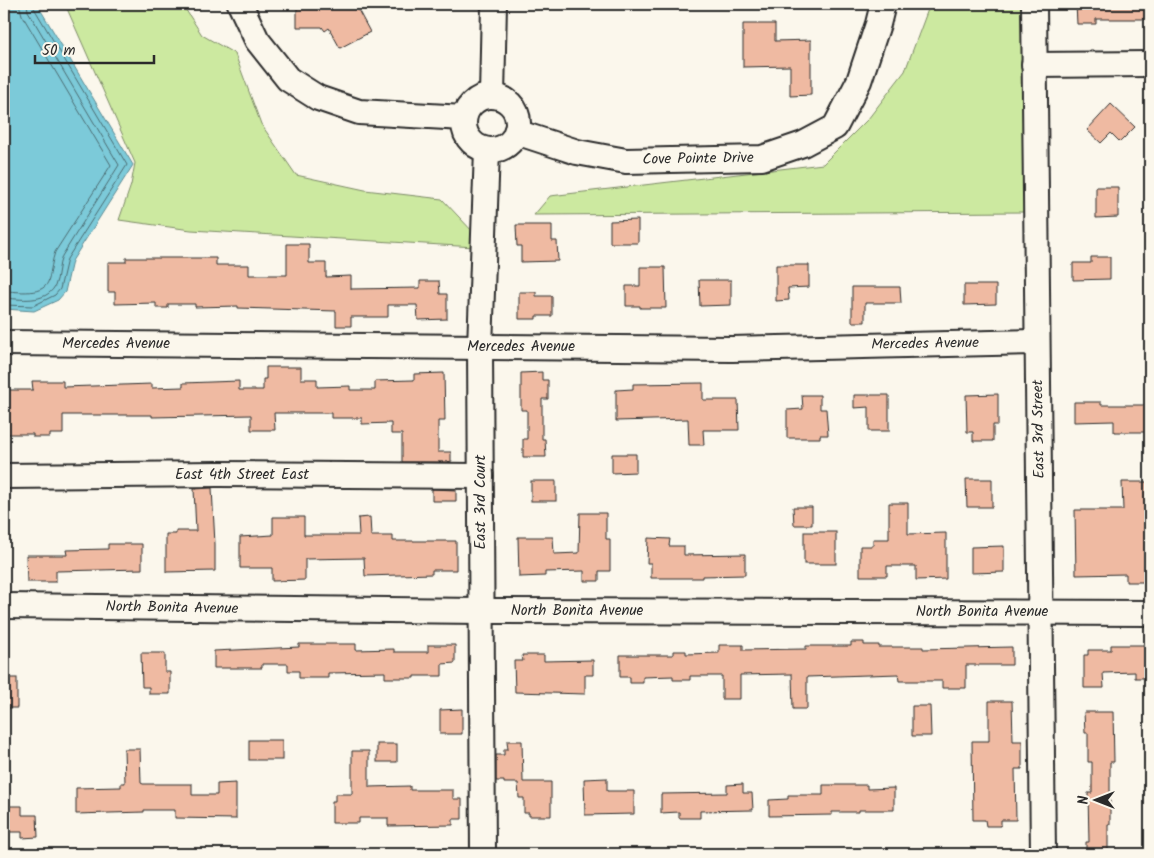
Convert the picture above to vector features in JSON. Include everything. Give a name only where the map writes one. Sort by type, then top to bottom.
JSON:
[{"type":"street","points":[[240,4],[257,40],[288,80],[318,98],[358,112],[464,118]]},
{"type":"street","points":[[492,96],[494,4]]},
{"type":"street","name":"Cove Pointe Drive","points":[[516,132],[577,152],[626,161],[762,158],[803,144],[835,127],[859,81],[883,4]]},
{"type":"street","name":"East 3rd Street","points":[[1034,4],[1043,854]]},
{"type":"street","points":[[1034,66],[1150,64]]},
{"type":"street","points":[[484,96],[492,96],[501,97],[508,102],[518,118],[515,136],[509,144],[501,149],[487,150],[474,145],[468,138],[464,130],[464,118],[470,106],[476,100],[484,96]]},
{"type":"street","name":"East 3rd Court","points":[[483,854],[480,347],[487,150]]},
{"type":"street","name":"Mercedes Avenue","points":[[4,343],[732,349],[1037,342]]},
{"type":"street","name":"East 4th Street East","points":[[4,476],[218,474],[481,476]]},
{"type":"street","name":"North Bonita Avenue","points":[[4,606],[481,611],[1150,613]]},
{"type":"green space","points":[[65,4],[182,4],[202,35],[235,54],[261,124],[296,175],[365,190],[442,199],[475,234],[475,247],[191,230],[119,220],[131,185],[135,163]]},
{"type":"green space","points":[[930,4],[1025,4],[1027,212],[534,215],[550,196],[823,164],[868,119],[905,71]]},
{"type":"water","points":[[4,4],[37,4],[133,165],[72,261],[65,292],[58,300],[34,311],[4,309]]},
{"type":"building","points":[[316,4],[355,4],[370,32],[340,48],[329,28],[325,31],[322,27],[297,27],[297,7],[317,7]]},
{"type":"building","points":[[1076,4],[1149,4],[1149,19],[1096,19],[1096,24],[1077,24]]},
{"type":"building","points":[[743,24],[775,24],[775,41],[811,40],[811,95],[790,96],[790,66],[743,67]]},
{"type":"building","points":[[1111,104],[1135,127],[1120,142],[1111,133],[1101,143],[1087,130]]},
{"type":"building","points":[[1096,187],[1118,187],[1118,217],[1096,218]]},
{"type":"building","points":[[638,220],[638,243],[610,243],[610,221]]},
{"type":"building","points":[[516,225],[552,225],[552,241],[557,241],[558,261],[521,262],[521,246],[517,246]]},
{"type":"building","points":[[287,244],[309,244],[309,263],[326,263],[326,277],[351,276],[351,289],[420,288],[420,281],[439,281],[440,294],[447,294],[447,319],[418,320],[417,305],[388,305],[388,317],[351,317],[351,326],[336,326],[336,311],[238,308],[238,306],[195,307],[195,304],[168,304],[168,308],[156,308],[156,303],[115,304],[115,292],[108,292],[108,262],[126,262],[126,258],[216,258],[216,265],[249,265],[249,275],[287,275]]},
{"type":"building","points":[[1091,257],[1110,257],[1110,279],[1073,280],[1073,263],[1091,263]]},
{"type":"building","points":[[776,265],[809,265],[809,287],[788,288],[789,300],[776,301]]},
{"type":"building","points":[[640,267],[665,267],[666,308],[626,306],[626,286],[640,286]]},
{"type":"building","points":[[699,280],[731,280],[731,305],[700,306]]},
{"type":"building","points":[[964,285],[996,285],[996,304],[964,305]]},
{"type":"building","points":[[852,287],[900,287],[901,303],[865,303],[865,322],[852,322]]},
{"type":"building","points":[[519,292],[536,292],[536,296],[552,296],[552,316],[536,316],[536,319],[519,319]]},
{"type":"building","points":[[266,367],[301,367],[301,379],[317,379],[317,387],[350,386],[350,390],[375,390],[375,381],[414,380],[414,374],[444,373],[445,421],[438,421],[438,452],[451,452],[451,462],[402,462],[402,434],[391,434],[391,423],[362,424],[362,418],[331,418],[331,413],[274,413],[275,430],[251,430],[251,415],[152,417],[152,415],[63,415],[63,434],[50,434],[50,437],[33,437],[33,434],[4,434],[4,390],[33,390],[32,381],[63,381],[63,387],[152,384],[152,388],[183,387],[183,383],[239,381],[239,390],[263,390],[263,379],[266,379]]},
{"type":"building","points":[[542,372],[542,380],[548,380],[548,399],[542,399],[542,439],[545,439],[546,457],[523,457],[523,439],[527,439],[527,410],[521,410],[521,373]]},
{"type":"building","points":[[703,383],[703,400],[738,400],[739,430],[703,430],[704,445],[689,445],[688,419],[616,421],[616,390],[633,389],[633,384]]},
{"type":"building","points":[[998,394],[998,425],[993,425],[993,441],[973,441],[973,432],[967,432],[966,395]]},
{"type":"building","points":[[802,395],[820,395],[820,409],[826,409],[828,435],[820,435],[820,438],[787,438],[787,410],[803,409]]},
{"type":"building","points":[[854,395],[889,395],[889,431],[869,431],[869,407],[854,408]]},
{"type":"building","points":[[1074,402],[1101,402],[1101,405],[1150,405],[1150,432],[1114,432],[1114,421],[1074,422]]},
{"type":"building","points":[[612,454],[636,454],[636,472],[612,473]]},
{"type":"building","points":[[966,479],[992,479],[992,507],[967,507]]},
{"type":"building","points":[[531,481],[556,481],[556,501],[531,501]]},
{"type":"building","points":[[1122,482],[1150,482],[1150,582],[1126,582],[1126,574],[1076,575],[1075,510],[1123,510]]},
{"type":"building","points":[[212,488],[215,571],[166,572],[166,534],[176,534],[176,531],[196,531],[194,489]]},
{"type":"building","points":[[432,489],[456,490],[456,501],[432,501]]},
{"type":"building","points":[[889,503],[908,503],[908,534],[946,533],[946,579],[916,580],[916,566],[887,566],[887,576],[860,576],[860,546],[873,546],[873,539],[889,539]]},
{"type":"building","points":[[793,507],[812,507],[812,525],[794,525]]},
{"type":"building","points":[[580,513],[606,513],[606,539],[610,539],[610,571],[599,571],[599,581],[584,581],[584,571],[545,572],[545,576],[519,577],[518,537],[553,537],[554,554],[579,553]]},
{"type":"building","points":[[273,517],[304,517],[304,535],[359,535],[358,518],[370,517],[371,536],[393,536],[393,541],[456,541],[456,570],[432,570],[432,574],[365,576],[364,558],[305,559],[305,580],[272,581],[272,568],[240,568],[240,537],[273,535]]},
{"type":"building","points":[[804,532],[836,532],[836,564],[804,564]]},
{"type":"building","points":[[648,538],[670,539],[669,546],[684,546],[684,555],[745,554],[745,575],[702,576],[702,578],[651,578],[651,563],[647,563]]},
{"type":"building","points":[[108,544],[142,544],[142,569],[56,571],[56,582],[27,582],[26,555],[67,555],[66,550],[108,549]]},
{"type":"building","points":[[1004,546],[1004,572],[971,573],[971,547]]},
{"type":"building","points":[[851,642],[864,642],[864,645],[879,645],[879,647],[923,647],[923,649],[1012,647],[1012,665],[966,665],[966,688],[942,688],[942,681],[899,681],[898,674],[807,677],[807,709],[793,709],[792,674],[740,675],[740,699],[722,699],[722,676],[690,676],[690,680],[673,680],[673,676],[643,677],[643,683],[630,683],[630,677],[620,677],[620,655],[673,655],[673,651],[686,651],[686,654],[719,653],[719,645],[743,645],[743,650],[806,649],[806,646],[851,646]]},
{"type":"building","points":[[299,644],[356,644],[356,650],[394,649],[394,652],[428,652],[428,645],[455,645],[455,663],[442,664],[442,676],[414,676],[414,678],[385,678],[385,672],[328,673],[328,678],[299,678],[299,671],[288,671],[288,664],[262,664],[262,668],[214,668],[214,651],[299,647]]},
{"type":"building","points":[[1111,645],[1148,645],[1148,653],[1150,653],[1150,678],[1135,678],[1135,672],[1103,673],[1104,688],[1084,688],[1084,655],[1088,655],[1088,650],[1111,650]]},
{"type":"building","points":[[141,653],[165,653],[165,672],[170,672],[170,694],[149,694],[149,687],[142,687]]},
{"type":"building","points":[[522,655],[544,655],[544,661],[593,660],[593,675],[585,675],[585,694],[515,692],[514,661],[523,661]]},
{"type":"building","points":[[4,678],[17,678],[17,708],[4,708]]},
{"type":"building","points":[[989,701],[1012,701],[1013,741],[1022,741],[1022,769],[1015,769],[1016,820],[1001,820],[1001,826],[986,826],[985,820],[973,820],[972,741],[989,741]]},
{"type":"building","points":[[912,706],[930,706],[931,736],[912,736]]},
{"type":"building","points":[[462,709],[462,734],[440,734],[440,710]]},
{"type":"building","points":[[1084,712],[1113,712],[1114,762],[1110,762],[1108,854],[1086,854],[1086,842],[1089,842],[1088,793],[1092,793],[1092,762],[1088,762],[1088,733],[1085,733]]},
{"type":"building","points":[[249,740],[282,740],[282,760],[249,760]]},
{"type":"building","points":[[507,741],[522,741],[523,782],[551,782],[551,816],[529,816],[529,813],[524,813],[524,798],[519,798],[518,783],[496,781],[496,755],[504,755],[504,749],[508,749]]},
{"type":"building","points":[[377,744],[397,744],[397,762],[377,762]]},
{"type":"building","points":[[124,749],[140,749],[141,783],[143,784],[192,784],[192,795],[217,795],[217,784],[236,783],[236,819],[175,818],[175,810],[76,814],[76,788],[121,787],[121,783],[125,783]]},
{"type":"building","points":[[352,751],[369,751],[369,787],[410,786],[410,790],[453,790],[453,799],[462,799],[462,819],[453,819],[453,825],[388,826],[388,818],[359,818],[359,823],[332,823],[332,801],[335,801],[335,794],[352,794]]},
{"type":"building","points":[[607,778],[607,791],[634,791],[634,814],[585,815],[584,779]]},
{"type":"building","points":[[743,784],[743,793],[752,793],[753,810],[700,811],[700,818],[679,818],[679,812],[661,813],[661,794],[727,793],[727,785]]},
{"type":"building","points":[[823,785],[867,785],[867,789],[894,788],[894,810],[832,812],[832,815],[769,816],[769,800],[788,799],[788,795],[823,795]]},
{"type":"building","points":[[4,806],[22,806],[22,815],[37,815],[38,837],[22,838],[22,832],[4,832]]}]
